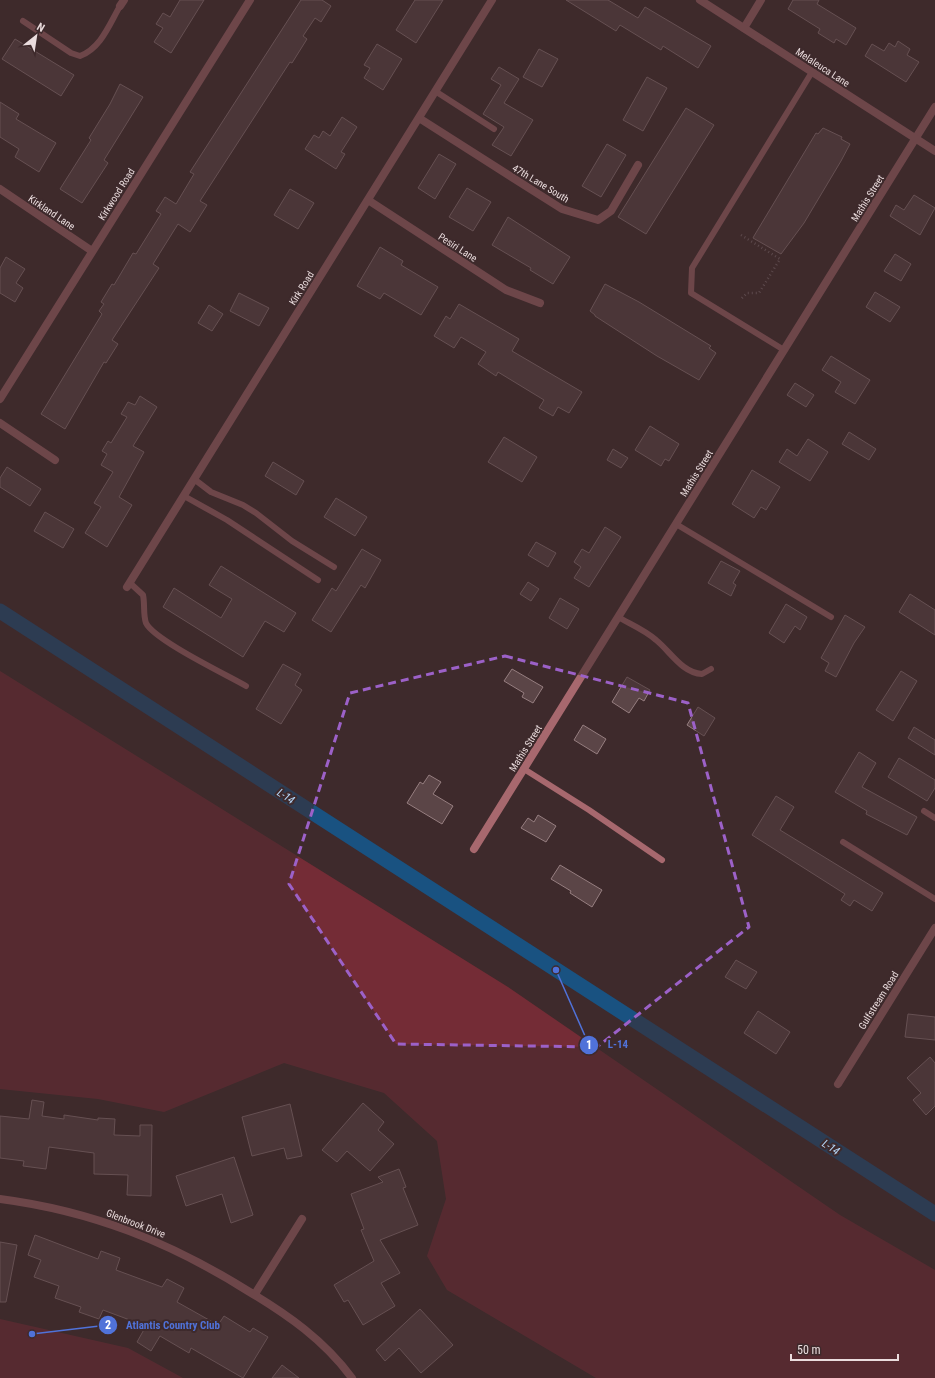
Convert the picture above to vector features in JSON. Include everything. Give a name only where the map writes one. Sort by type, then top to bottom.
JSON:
[{"type":"street","name":"Kirkwood Road","points":[[0,400],[250,0]]},
{"type":"street","name":"Kirk Road","points":[[128,585],[492,0]]},
{"type":"street","name":"Melaleuca Lane","points":[[700,0],[935,151]]},
{"type":"street","points":[[744,28],[762,0]]},
{"type":"street","name":"Mathis Street","points":[[474,849],[935,107]]},
{"type":"street","name":"47th Lane South","points":[[419,118],[562,209],[598,220],[611,211],[638,165]]},
{"type":"street","name":"Kirkland Lane","points":[[0,189],[92,251]]},
{"type":"street","name":"Pesiri Lane","points":[[368,200],[506,290],[540,303]]},
{"type":"street","points":[[0,424],[55,460]]},
{"type":"street","name":"Gulfstream Road","points":[[838,1084],[935,928]]},
{"type":"street","name":"Glenbrook Drive","points":[[0,1199],[70,1211],[111,1223],[151,1238],[190,1256],[255,1294],[293,1319],[318,1339],[340,1362],[352,1378]]},
{"type":"street","points":[[255,1294],[302,1219]]},
{"type":"lane","points":[[24,21],[71,53],[80,56],[89,52],[97,45],[122,3]]},
{"type":"lane","points":[[784,350],[691,293],[692,268],[812,72]]},
{"type":"lane","points":[[435,91],[494,129]]},
{"type":"lane","points":[[194,479],[211,492],[243,505],[256,513],[292,541],[334,566]]},
{"type":"lane","points":[[184,496],[227,520],[318,580]]},
{"type":"lane","points":[[676,524],[831,616]]},
{"type":"lane","points":[[128,585],[143,595],[146,623],[152,630],[168,642],[246,686]]},
{"type":"lane","points":[[618,618],[656,639],[677,662],[691,671],[702,674],[711,669]]},
{"type":"lane","points":[[524,768],[662,860]]},
{"type":"lane","points":[[924,811],[935,818]]},
{"type":"lane","points":[[843,842],[935,899]]},
{"type":"path","points":[[741,235],[780,259],[759,293],[747,293],[741,299]]},
{"type":"highlighted area","points":[[505,656],[688,703],[749,927],[597,1047],[396,1044],[289,884],[350,693]]},
{"type":"shaded area","points":[[0,671],[508,987],[840,1215],[935,1270],[935,1378],[596,1378],[447,1290],[427,1256],[446,1199],[437,1141],[384,1093],[284,1063],[164,1112],[98,1099],[0,1089]]},
{"type":"shaded area","points":[[0,1319],[128,1348],[183,1378],[0,1378]]},
{"type":"building","points":[[180,0],[204,0],[171,53],[154,42],[163,28],[156,24],[163,13],[170,17]]},
{"type":"building","points":[[301,0],[322,0],[331,6],[321,22],[315,18],[303,36],[307,39],[292,63],[290,62],[200,201],[207,205],[190,232],[178,224],[153,264],[159,268],[112,340],[118,344],[106,363],[104,362],[65,429],[41,414],[102,314],[99,311],[104,304],[101,302],[112,284],[114,285],[133,253],[136,254],[161,214],[156,211],[165,197],[176,204],[194,174],[190,172]]},
{"type":"building","points":[[415,0],[443,0],[416,43],[396,30]]},
{"type":"building","points":[[566,0],[608,0],[638,18],[645,7],[711,46],[698,68],[663,46],[661,50],[620,25],[616,31]]},
{"type":"building","points":[[793,0],[819,0],[817,4],[856,28],[846,45],[836,39],[834,43],[818,33],[820,29],[788,9]]},
{"type":"building","points":[[15,39],[74,75],[61,96],[2,59]]},
{"type":"building","points":[[898,41],[910,49],[907,55],[919,62],[906,82],[865,56],[872,44],[884,51],[889,43],[895,47]]},
{"type":"building","points":[[377,44],[402,59],[383,90],[364,78],[370,68],[364,65]]},
{"type":"building","points":[[539,49],[558,59],[542,87],[523,77]]},
{"type":"building","points":[[499,67],[519,79],[504,103],[533,120],[511,156],[492,145],[504,127],[483,114],[501,85],[491,79]]},
{"type":"building","points":[[647,77],[667,88],[643,131],[623,120]]},
{"type":"building","points":[[120,84],[143,97],[104,160],[108,163],[82,203],[60,189],[91,140],[89,138],[110,104]]},
{"type":"building","points":[[0,102],[19,114],[16,119],[56,143],[39,172],[15,157],[19,149],[0,137]]},
{"type":"building","points":[[686,108],[714,125],[646,234],[618,217]]},
{"type":"building","points":[[342,117],[357,127],[341,152],[345,154],[336,169],[305,149],[314,135],[319,138],[323,131],[330,136]]},
{"type":"building","points":[[823,128],[842,137],[841,139],[850,144],[804,223],[781,254],[753,238],[816,133],[818,134]]},
{"type":"building","points":[[607,144],[626,155],[601,197],[582,186]]},
{"type":"building","points":[[439,154],[456,164],[435,199],[418,188]]},
{"type":"building","points":[[467,188],[491,202],[473,231],[449,217]]},
{"type":"building","points":[[290,189],[314,203],[298,229],[274,215]]},
{"type":"building","points":[[914,195],[935,208],[920,235],[890,216],[896,205],[904,210]]},
{"type":"building","points":[[508,217],[570,257],[553,284],[530,270],[531,268],[492,245]]},
{"type":"building","points":[[380,247],[403,261],[401,265],[438,287],[421,315],[384,293],[380,299],[357,286]]},
{"type":"building","points":[[895,254],[911,264],[901,281],[884,271]]},
{"type":"building","points":[[6,257],[25,269],[16,283],[23,288],[15,302],[0,293],[0,268]]},
{"type":"building","points":[[605,284],[639,302],[711,346],[709,348],[716,353],[699,380],[657,356],[595,316],[590,311]]},
{"type":"building","points":[[875,292],[900,307],[890,322],[866,307]]},
{"type":"building","points":[[239,293],[269,308],[259,326],[230,311]]},
{"type":"building","points":[[459,304],[519,339],[512,351],[582,392],[569,413],[558,407],[553,416],[539,408],[544,400],[498,372],[496,376],[478,364],[486,352],[461,337],[454,348],[434,336],[446,316],[450,319]]},
{"type":"building","points":[[209,305],[223,314],[212,331],[198,323]]},
{"type":"building","points":[[831,356],[870,380],[855,404],[835,392],[841,382],[822,370]]},
{"type":"building","points":[[795,383],[814,395],[806,407],[787,395]]},
{"type":"building","points":[[140,396],[157,407],[133,446],[144,452],[119,497],[132,505],[107,547],[85,533],[101,507],[94,503],[113,472],[101,465],[107,454],[102,451],[108,441],[111,443],[127,417],[121,414],[128,402],[135,405]]},
{"type":"building","points":[[650,426],[679,444],[669,461],[665,459],[661,466],[635,450]]},
{"type":"building","points":[[849,432],[876,449],[869,460],[842,444]]},
{"type":"building","points":[[504,437],[537,457],[522,482],[488,462]]},
{"type":"building","points":[[808,439],[828,452],[810,481],[779,462],[787,449],[797,456]]},
{"type":"building","points":[[613,449],[628,458],[621,468],[607,460]]},
{"type":"building","points":[[273,462],[304,481],[296,495],[265,476]]},
{"type":"building","points":[[7,467],[41,489],[30,506],[0,487],[0,478]]},
{"type":"building","points":[[752,470],[780,487],[766,510],[761,507],[754,518],[732,504]]},
{"type":"building","points":[[336,498],[367,517],[355,536],[324,517]]},
{"type":"building","points":[[45,512],[74,529],[63,548],[34,531]]},
{"type":"building","points":[[605,527],[621,537],[589,587],[574,578],[581,567],[574,562],[582,549],[589,553]]},
{"type":"building","points":[[536,542],[556,553],[548,567],[528,555]]},
{"type":"building","points":[[362,549],[381,560],[365,588],[361,585],[331,632],[312,620],[332,588],[336,591]]},
{"type":"building","points":[[721,561],[740,571],[733,583],[736,585],[731,596],[708,583]]},
{"type":"building","points":[[221,566],[296,613],[284,632],[265,621],[243,657],[163,607],[174,588],[221,618],[232,599],[209,585]]},
{"type":"building","points":[[528,582],[539,589],[531,601],[520,594]]},
{"type":"building","points":[[910,594],[935,610],[935,635],[899,612]]},
{"type":"building","points":[[560,598],[579,609],[567,629],[549,618]]},
{"type":"building","points":[[786,604],[807,617],[800,630],[795,626],[784,643],[769,633]]},
{"type":"building","points":[[845,615],[865,627],[854,643],[836,677],[825,671],[829,663],[821,658]]},
{"type":"building","points":[[283,664],[301,674],[295,685],[302,690],[281,724],[256,709]]},
{"type":"building","points":[[512,669],[543,687],[533,703],[522,697],[524,693],[504,681]]},
{"type":"building","points":[[901,671],[917,681],[893,721],[876,710]]},
{"type":"building","points":[[627,677],[650,690],[644,701],[639,698],[629,713],[612,702]]},
{"type":"building","points":[[698,707],[715,718],[704,736],[687,725]]},
{"type":"building","points":[[583,725],[606,739],[597,754],[574,740]]},
{"type":"building","points":[[914,727],[935,740],[935,755],[908,738]]},
{"type":"building","points":[[859,752],[876,763],[862,787],[917,817],[907,835],[866,814],[867,811],[835,792]]},
{"type":"building","points":[[899,758],[935,780],[935,788],[927,801],[888,777]]},
{"type":"building","points":[[429,775],[441,782],[433,794],[453,806],[442,824],[407,803],[420,782],[423,784]]},
{"type":"building","points":[[776,796],[794,807],[780,830],[883,893],[872,911],[854,900],[850,906],[841,900],[845,894],[752,835]]},
{"type":"building","points":[[538,815],[556,826],[546,842],[521,828],[528,818],[534,822]]},
{"type":"building","points":[[560,865],[602,890],[592,907],[570,893],[571,891],[551,879]]},
{"type":"building","points":[[736,960],[757,972],[746,989],[725,977]]},
{"type":"building","points":[[758,1011],[790,1032],[776,1054],[744,1033]]},
{"type":"building","points":[[908,1014],[935,1017],[935,1040],[905,1037]]},
{"type":"building","points":[[930,1057],[935,1063],[935,1106],[926,1115],[913,1100],[921,1093],[907,1078]]},
{"type":"building","points":[[32,1100],[44,1102],[42,1116],[64,1119],[64,1115],[98,1120],[98,1118],[115,1119],[114,1135],[140,1136],[140,1125],[152,1125],[151,1196],[127,1195],[128,1175],[94,1174],[94,1153],[49,1147],[46,1169],[23,1166],[24,1161],[0,1158],[0,1116],[29,1119]]},
{"type":"building","points":[[363,1103],[384,1122],[378,1130],[394,1144],[370,1171],[347,1151],[337,1162],[322,1150]]},
{"type":"building","points":[[290,1104],[302,1156],[287,1159],[284,1148],[252,1156],[242,1117]]},
{"type":"building","points":[[234,1157],[253,1215],[231,1223],[222,1194],[186,1206],[176,1176]]},
{"type":"building","points":[[399,1169],[406,1187],[403,1188],[418,1225],[380,1240],[400,1273],[381,1283],[395,1306],[363,1325],[348,1300],[344,1302],[334,1285],[374,1261],[361,1230],[364,1229],[351,1194],[383,1182],[378,1177]]},
{"type":"building","points":[[35,1235],[98,1259],[101,1251],[120,1258],[116,1270],[162,1287],[167,1279],[184,1288],[177,1302],[218,1325],[224,1316],[250,1332],[253,1328],[268,1337],[243,1378],[191,1348],[189,1353],[160,1336],[151,1351],[137,1342],[146,1326],[103,1310],[99,1319],[79,1312],[81,1307],[55,1298],[59,1286],[34,1277],[41,1260],[28,1255]]},
{"type":"building","points":[[0,1242],[17,1245],[6,1302],[0,1302]]},
{"type":"building","points":[[420,1309],[453,1345],[421,1373],[399,1348],[385,1361],[376,1350]]},
{"type":"building","points":[[282,1365],[299,1378],[272,1378]]},
{"type":"waterway","name":"L-14","points":[[0,611],[935,1214]]},
{"type":"place","name":"L-14","points":[[556,970]]},
{"type":"place","name":"Atlantis Country Club","points":[[32,1334]]}]
